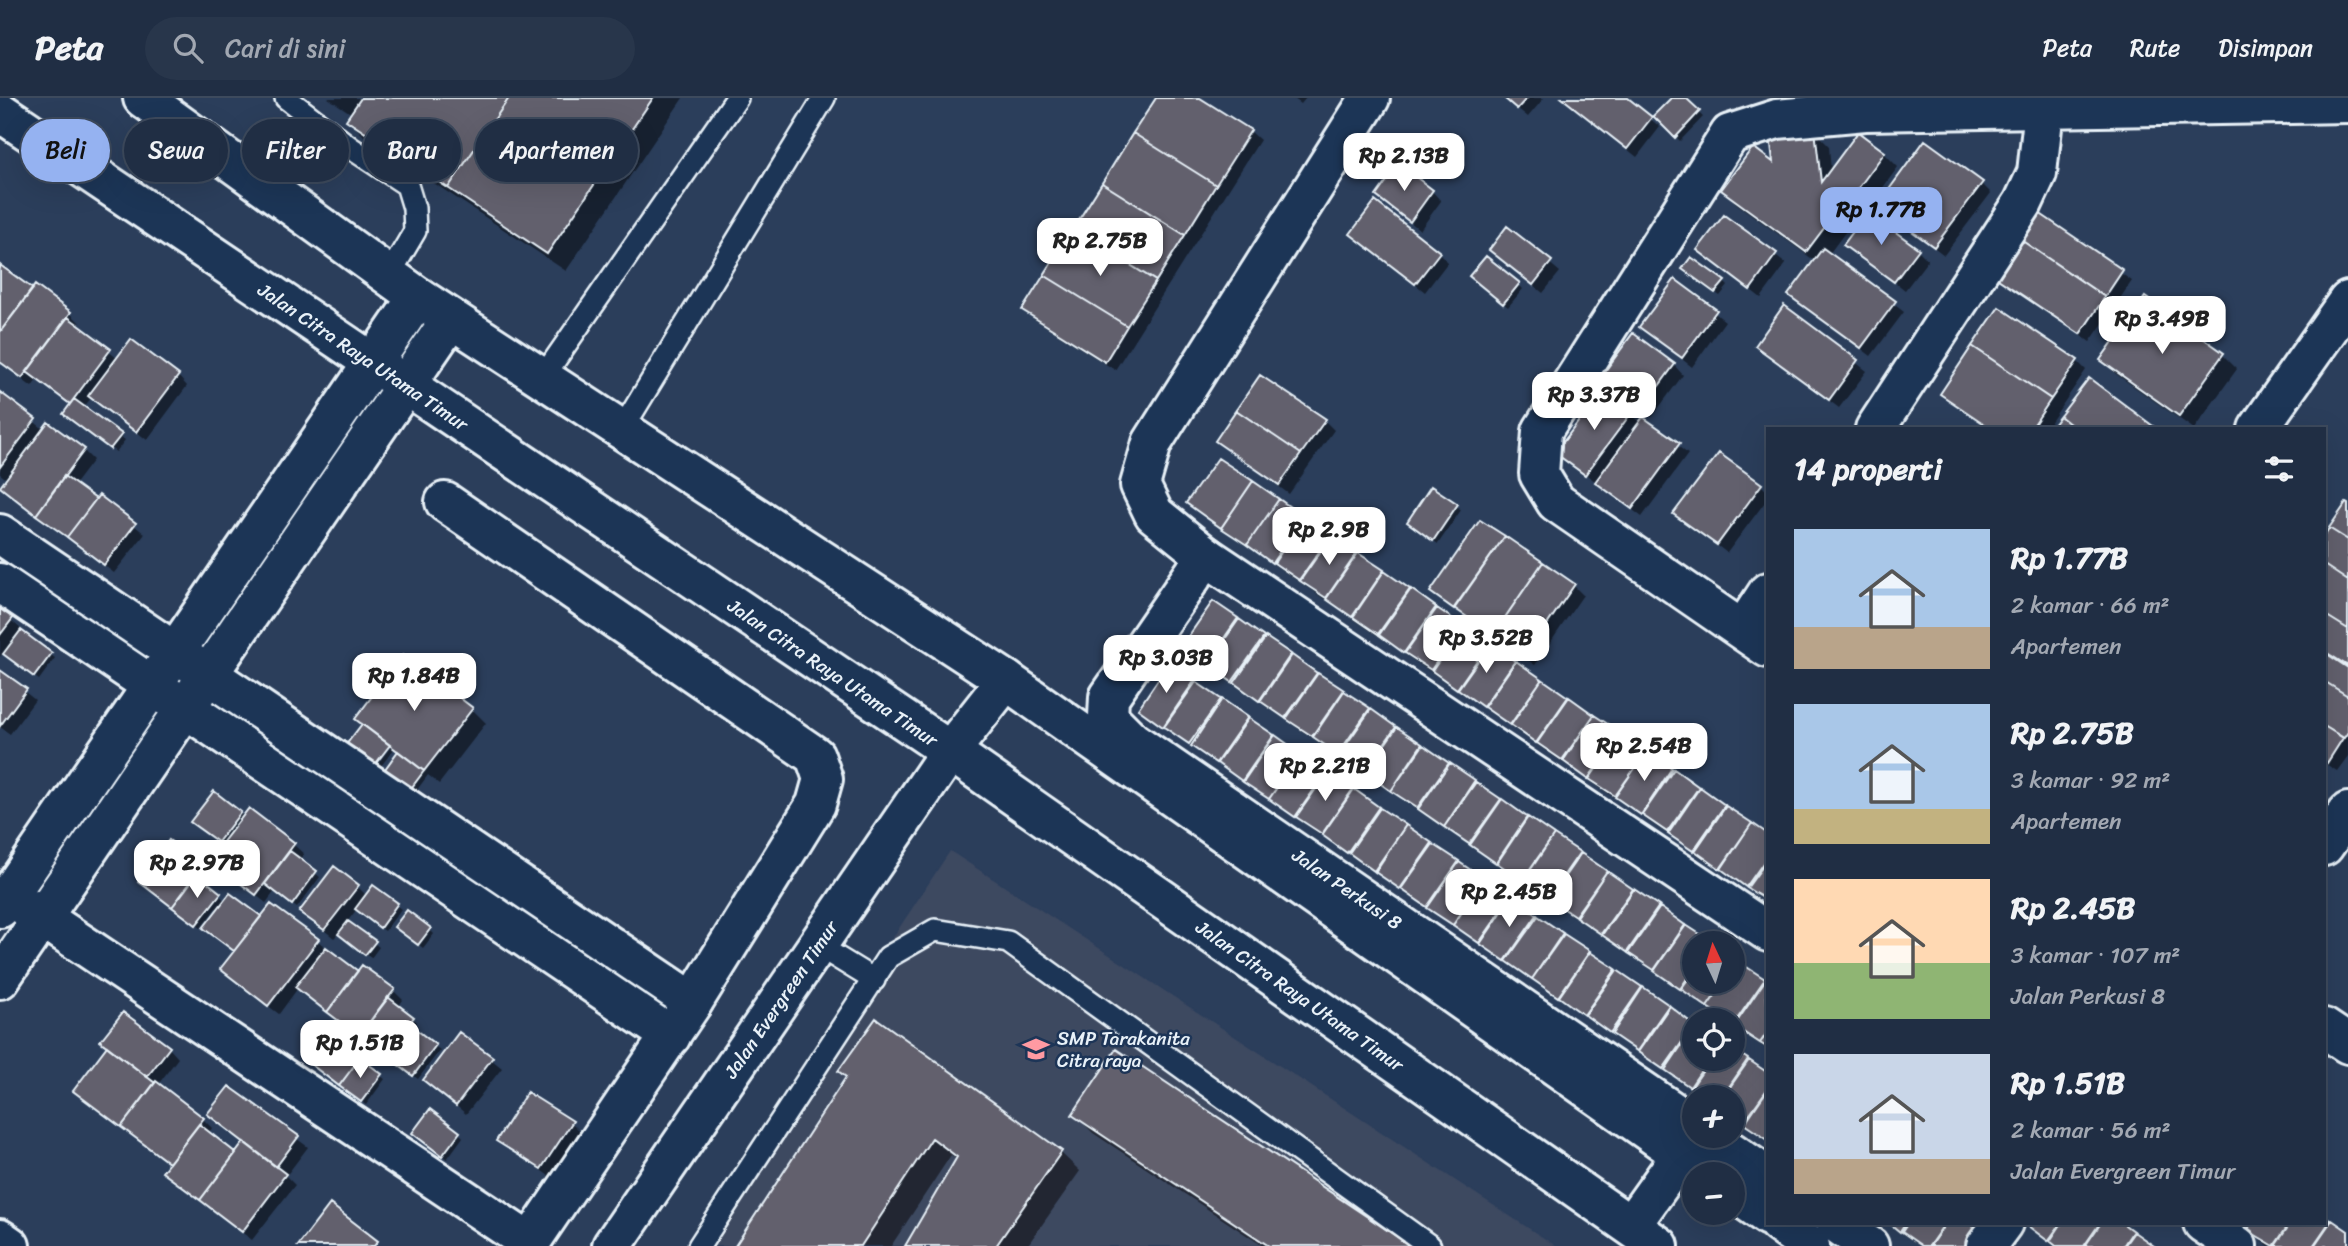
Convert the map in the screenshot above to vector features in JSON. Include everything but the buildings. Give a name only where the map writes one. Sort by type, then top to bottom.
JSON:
[{"type":"street","points":[[143,98],[451,319],[1006,680],[1682,1137]]},
{"type":"street","points":[[1370,98],[1152,443],[1140,485],[1154,514],[1206,556],[1766,931]]},
{"type":"street","points":[[1766,599],[1755,639],[1556,502],[1539,474],[1542,431],[1730,134],[1777,118],[1865,110],[2044,109],[2286,101],[2348,103]]},
{"type":"street","points":[[1876,427],[2023,203],[2037,173],[2044,109]]},
{"type":"street","name":"Jalan Citra Raya Utama Timur","points":[[0,112],[950,751],[1637,1239]]},
{"type":"street","points":[[403,286],[373,362],[175,652],[3,897],[41,918],[529,1244],[693,1002],[816,804],[823,779],[815,756],[445,502]]},
{"type":"street","points":[[2259,427],[2348,301]]},
{"type":"street","points":[[0,979],[451,319]]},
{"type":"street","points":[[0,534],[693,1002]]},
{"type":"street","name":"Jalan Perkusi 8","points":[[1206,556],[1109,697],[1108,717],[1132,741],[1682,1136]]},
{"type":"street","points":[[0,583],[671,1036]]},
{"type":"street","name":"Jalan Evergreen Timur","points":[[612,1246],[950,751],[1006,680]]},
{"type":"street","points":[[2326,843],[2348,812]]},
{"type":"street","points":[[2326,1029],[2348,1044]]},
{"type":"street","points":[[1637,1239],[1698,1148]]},
{"type":"street","name":"Jalan Perkusi 8","points":[[1698,1148],[1766,1176]]},
{"type":"street","points":[[1745,1200],[1766,1215]]},
{"type":"street","points":[[1781,1225],[1810,1246]]},
{"type":"street","points":[[1839,1225],[1869,1246]]},
{"type":"street","points":[[1986,1246],[2002,1225]]},
{"type":"street","points":[[2206,1225],[2237,1246]]},
{"type":"street","points":[[0,1239],[10,1246]]},
{"type":"lane","points":[[286,98],[351,148],[407,185],[414,208],[415,231],[403,286]]},
{"type":"lane","points":[[543,377],[737,98]]},
{"type":"lane","points":[[621,431],[824,98]]},
{"type":"lane","points":[[699,1246],[888,957],[935,930],[1007,942],[1430,1246]]},
{"type":"lane","points":[[817,945],[874,980]]},
{"type":"shaded area","name":"SMP Tarakanita Citra raya","points":[[950,851],[1556,1246],[689,1246]]},
{"type":"place","name":"SMP Tarakanita Citra raya","points":[[1036,1049]]}]
